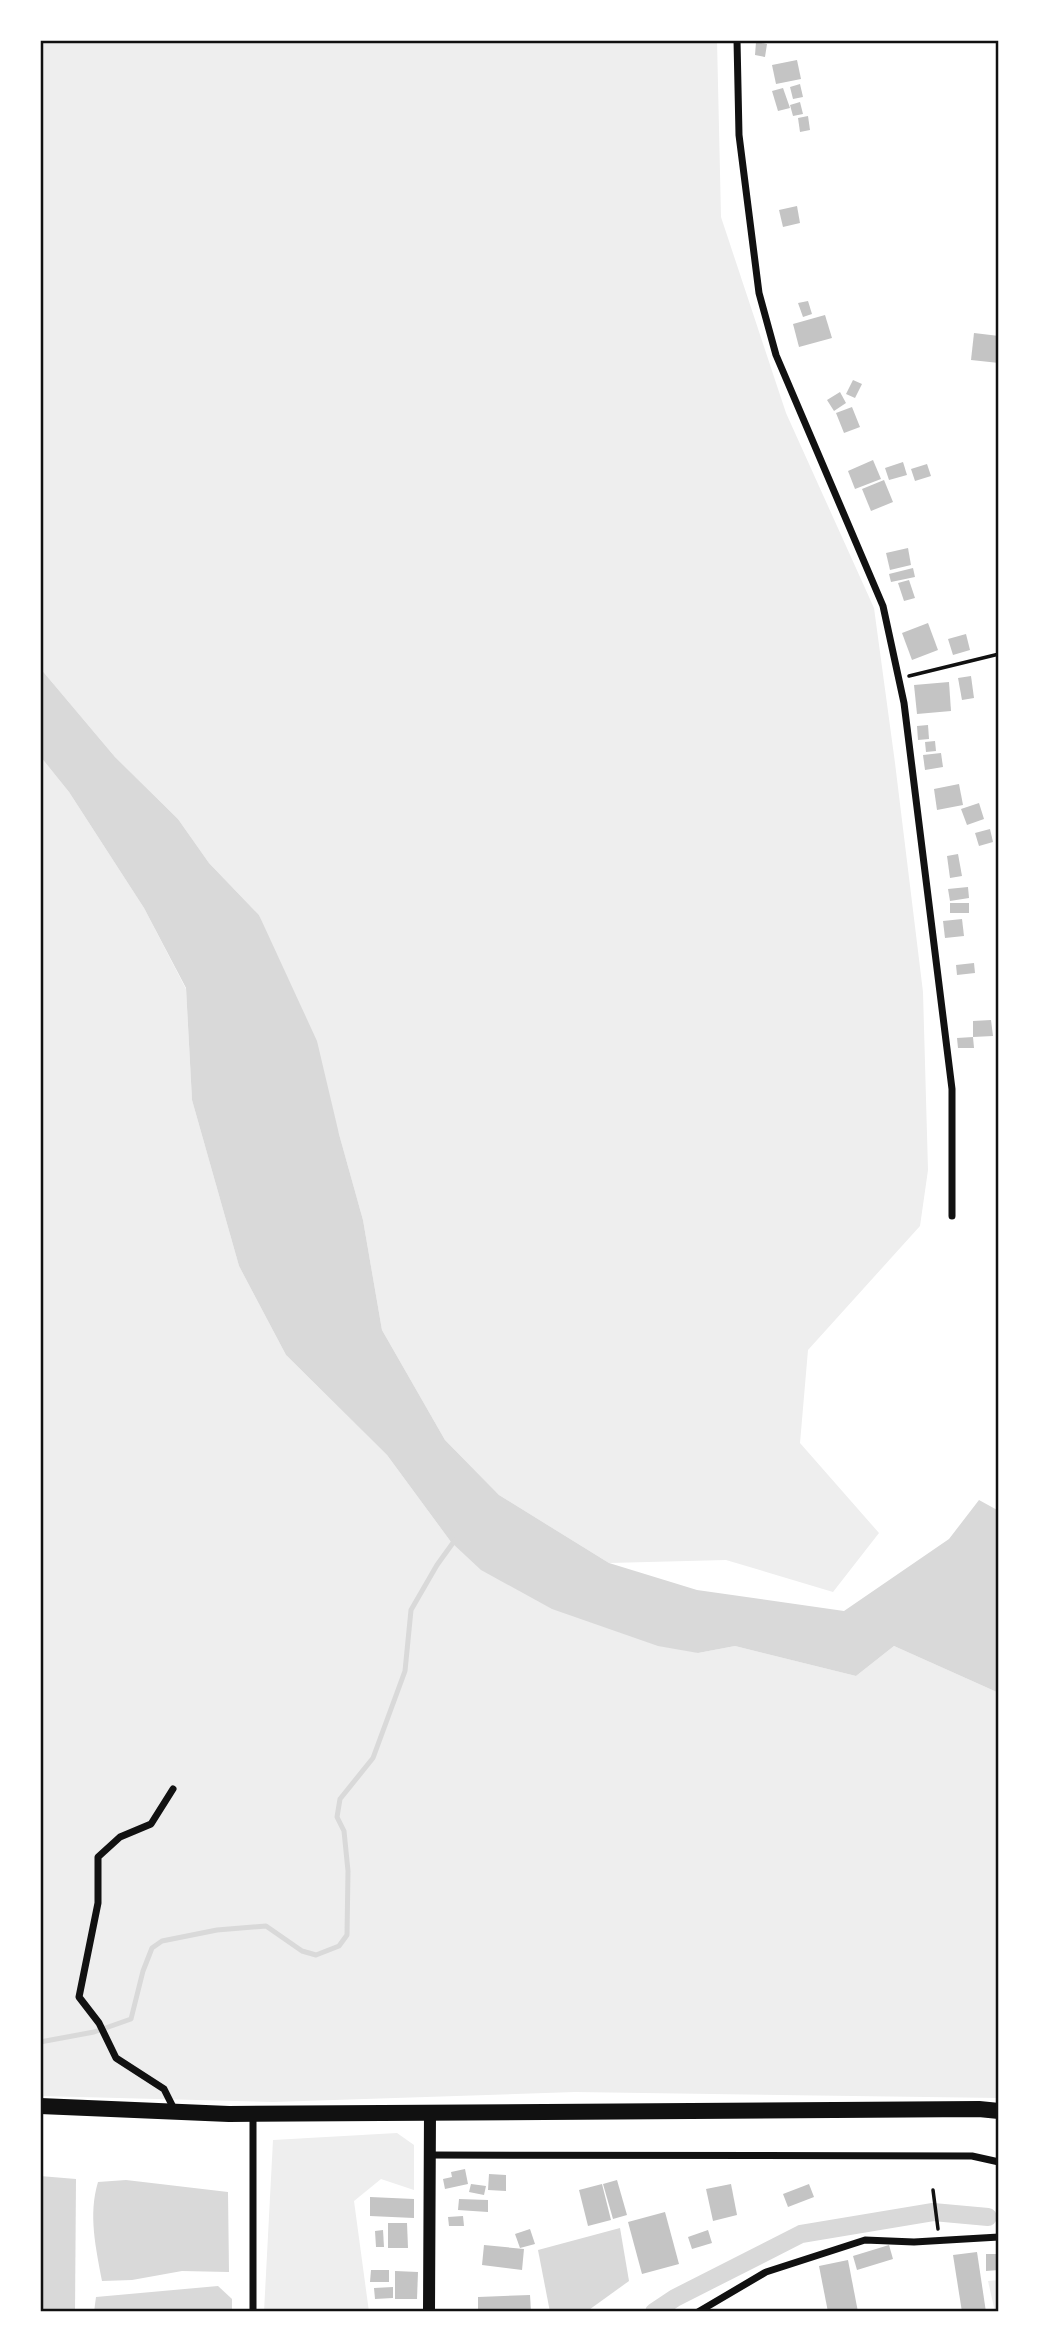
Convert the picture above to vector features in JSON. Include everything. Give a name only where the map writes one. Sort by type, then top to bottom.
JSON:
[{"type":"highway","points":[[40,2106],[253,2114],[999,2111]]},
{"type":"street","points":[[737,40],[739,135],[759,293],[776,355],[883,606],[898,678],[907,730],[952,1089],[952,1216]]},
{"type":"street","points":[[173,1790],[151,1825],[120,1837],[98,1857],[98,1903],[79,1997],[99,2023],[116,2058],[164,2089],[175,2112]]},
{"type":"street","points":[[429,2312],[430,2112]]},
{"type":"street","points":[[253,2114],[253,2312]]},
{"type":"street","points":[[429,2155],[958,2156],[999,2162]]},
{"type":"street","points":[[698,2312],[765,2272],[865,2240],[914,2242],[999,2237]]},
{"type":"path","points":[[898,678],[999,654]]},
{"type":"path","points":[[933,2190],[939,2239]]},
{"type":"shaded area","points":[[40,40],[717,40],[721,217],[786,413],[874,608],[923,992],[928,1170],[920,1226],[808,1350],[800,1443],[879,1533],[833,1592],[726,1560],[609,1563],[499,1495],[445,1440],[382,1330],[363,1220],[339,1134],[259,915],[209,863],[178,819],[115,757],[40,668]]},
{"type":"shaded area","points":[[40,668],[115,757],[178,819],[209,863],[259,915],[317,1041],[363,1220],[382,1330],[445,1440],[499,1495],[609,1563],[697,1590],[844,1611],[949,1539],[979,1500],[999,1511],[999,1693],[894,1646],[856,1676],[735,1646],[698,1653],[658,1646],[552,1609],[481,1570],[451,1542],[387,1455],[286,1355],[239,1266],[192,1100],[186,988],[144,908],[69,792],[40,756]]},
{"type":"shaded area","points":[[40,756],[69,792],[144,908],[186,989],[192,1100],[239,1266],[286,1355],[387,1455],[451,1542],[698,1653],[735,1646],[856,1676],[894,1646],[999,1693],[999,2098],[575,2092],[273,2102],[40,2096]]},
{"type":"shaded area","points":[[397,2133],[414,2145],[414,2190],[381,2179],[354,2201],[369,2312],[264,2312],[273,2140]]},
{"type":"shaded area","points":[[40,2176],[76,2179],[75,2312],[40,2312]]},
{"type":"shaded area","points":[[126,2180],[228,2192],[229,2272],[182,2271],[132,2280],[102,2281],[94,2232],[95,2194],[98,2182]]},
{"type":"shaded area","points":[[620,2228],[629,2281],[586,2312],[550,2312],[538,2250]]},
{"type":"shaded area","points":[[999,2280],[999,2312],[995,2312],[988,2281]]},
{"type":"shaded area","points":[[218,2286],[232,2299],[232,2312],[94,2312],[96,2297]]},
{"type":"building","points":[[756,42],[767,44],[765,57],[755,55]]},
{"type":"building","points":[[797,60],[801,79],[776,84],[772,65]]},
{"type":"building","points":[[800,84],[803,97],[793,99],[790,87]]},
{"type":"building","points":[[783,88],[790,108],[778,111],[772,91]]},
{"type":"building","points":[[800,102],[803,114],[793,116],[790,105]]},
{"type":"building","points":[[808,116],[810,130],[800,132],[798,118]]},
{"type":"building","points":[[797,206],[800,223],[783,227],[779,210]]},
{"type":"building","points":[[808,301],[812,314],[803,317],[798,303]]},
{"type":"building","points":[[825,315],[832,338],[799,347],[793,324]]},
{"type":"building","points":[[974,333],[999,336],[999,363],[971,360]]},
{"type":"building","points":[[853,380],[862,384],[855,398],[846,394]]},
{"type":"building","points":[[840,392],[846,403],[834,411],[827,400]]},
{"type":"building","points":[[852,407],[860,427],[844,433],[836,413]]},
{"type":"building","points":[[873,460],[881,479],[855,489],[848,471]]},
{"type":"building","points":[[903,462],[907,475],[889,480],[885,468]]},
{"type":"building","points":[[927,464],[931,476],[915,481],[911,469]]},
{"type":"building","points":[[884,480],[893,502],[871,511],[862,489]]},
{"type":"building","points":[[908,548],[911,565],[890,570],[886,553]]},
{"type":"building","points":[[913,568],[915,577],[891,582],[889,574]]},
{"type":"building","points":[[909,580],[915,598],[904,601],[898,583]]},
{"type":"building","points":[[928,623],[938,650],[912,660],[902,633]]},
{"type":"building","points":[[966,634],[970,650],[953,655],[948,639]]},
{"type":"building","points":[[971,676],[974,698],[962,700],[958,678]]},
{"type":"building","points":[[949,682],[951,711],[917,714],[914,685]]},
{"type":"building","points":[[928,725],[929,739],[918,740],[917,726]]},
{"type":"building","points":[[935,741],[936,751],[926,752],[925,742]]},
{"type":"building","points":[[941,753],[943,767],[925,770],[923,755]]},
{"type":"building","points":[[959,784],[963,805],[937,810],[934,789]]},
{"type":"building","points":[[979,803],[984,819],[967,825],[961,809]]},
{"type":"building","points":[[990,829],[993,842],[979,846],[975,833]]},
{"type":"building","points":[[958,854],[962,876],[950,878],[947,856]]},
{"type":"building","points":[[968,887],[969,898],[950,901],[948,889]]},
{"type":"building","points":[[950,903],[969,903],[969,913],[950,913]]},
{"type":"building","points":[[962,919],[964,936],[945,938],[943,921]]},
{"type":"building","points":[[974,963],[975,973],[957,975],[956,965]]},
{"type":"building","points":[[991,1020],[993,1036],[973,1037],[973,1021]]},
{"type":"building","points":[[973,1037],[974,1048],[958,1048],[957,1038]]},
{"type":"building","points":[[465,2169],[468,2184],[445,2189],[443,2179],[452,2177],[451,2172]]},
{"type":"building","points":[[489,2174],[506,2175],[506,2191],[488,2190]]},
{"type":"building","points":[[617,2180],[627,2215],[613,2219],[603,2184]]},
{"type":"building","points":[[471,2184],[486,2186],[484,2195],[469,2192]]},
{"type":"building","points":[[602,2184],[611,2220],[588,2226],[579,2190]]},
{"type":"building","points":[[731,2184],[737,2215],[713,2221],[706,2189]]},
{"type":"building","points":[[809,2184],[814,2197],[788,2207],[783,2194]]},
{"type":"building","points":[[370,2197],[414,2199],[414,2218],[370,2216]]},
{"type":"building","points":[[459,2199],[488,2200],[488,2212],[458,2210]]},
{"type":"building","points":[[665,2212],[679,2264],[642,2274],[628,2222]]},
{"type":"building","points":[[463,2216],[464,2226],[449,2226],[448,2217]]},
{"type":"building","points":[[388,2223],[407,2223],[408,2248],[388,2248]]},
{"type":"building","points":[[530,2229],[535,2244],[520,2248],[515,2234]]},
{"type":"building","points":[[383,2230],[384,2247],[376,2247],[375,2231]]},
{"type":"building","points":[[708,2230],[712,2243],[692,2249],[688,2237]]},
{"type":"building","points":[[484,2245],[524,2249],[522,2270],[482,2265]]},
{"type":"building","points":[[889,2245],[893,2259],[857,2270],[853,2256]]},
{"type":"building","points":[[977,2252],[986,2312],[962,2312],[953,2255]]},
{"type":"building","points":[[986,2254],[999,2254],[999,2270],[986,2271]]},
{"type":"building","points":[[848,2260],[858,2312],[828,2312],[819,2266]]},
{"type":"building","points":[[371,2270],[389,2270],[389,2282],[370,2282]]},
{"type":"building","points":[[395,2271],[418,2272],[417,2299],[395,2299]]},
{"type":"building","points":[[393,2287],[393,2298],[375,2299],[374,2288]]},
{"type":"building","points":[[530,2295],[531,2312],[478,2312],[478,2297]]},
{"type":"waterway","points":[[40,2042],[94,2032],[131,2019],[143,1971],[152,1948],[162,1941],[217,1930],[266,1926],[302,1951],[316,1955],[339,1946],[347,1935],[348,1871],[344,1831],[337,1817],[340,1799],[373,1758],[405,1671],[411,1610],[455,1540]]},
{"type":"waterway","points":[[654,2312],[675,2298],[801,2234],[933,2212],[988,2217]]}]
